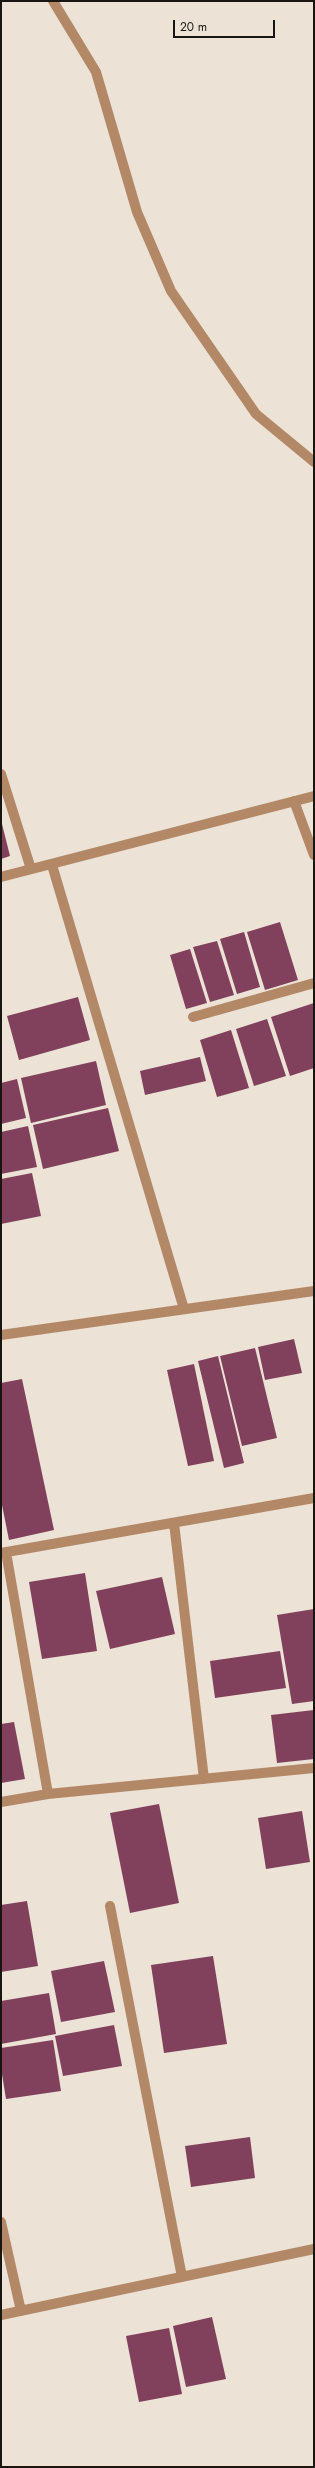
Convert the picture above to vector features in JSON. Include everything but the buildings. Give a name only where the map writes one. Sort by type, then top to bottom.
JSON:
[{"type":"street","points":[[53,1],[96,72],[136,212],[171,290],[256,414],[314,462]]},
{"type":"street","points":[[1,774],[31,869]]},
{"type":"street","points":[[1,877],[314,796]]},
{"type":"street","points":[[294,801],[314,855]]},
{"type":"street","points":[[52,865],[184,1309]]},
{"type":"street","points":[[192,1017],[314,983]]},
{"type":"street","points":[[1,1335],[314,1291]]},
{"type":"street","points":[[48,1794],[4,1552],[314,1498]]},
{"type":"street","points":[[174,1523],[204,1779]]},
{"type":"street","points":[[1,1802],[48,1794],[314,1768]]},
{"type":"street","points":[[110,1906],[182,2277]]},
{"type":"street","points":[[1,2222],[21,2311]]},
{"type":"street","points":[[1,2316],[314,2249]]}]
